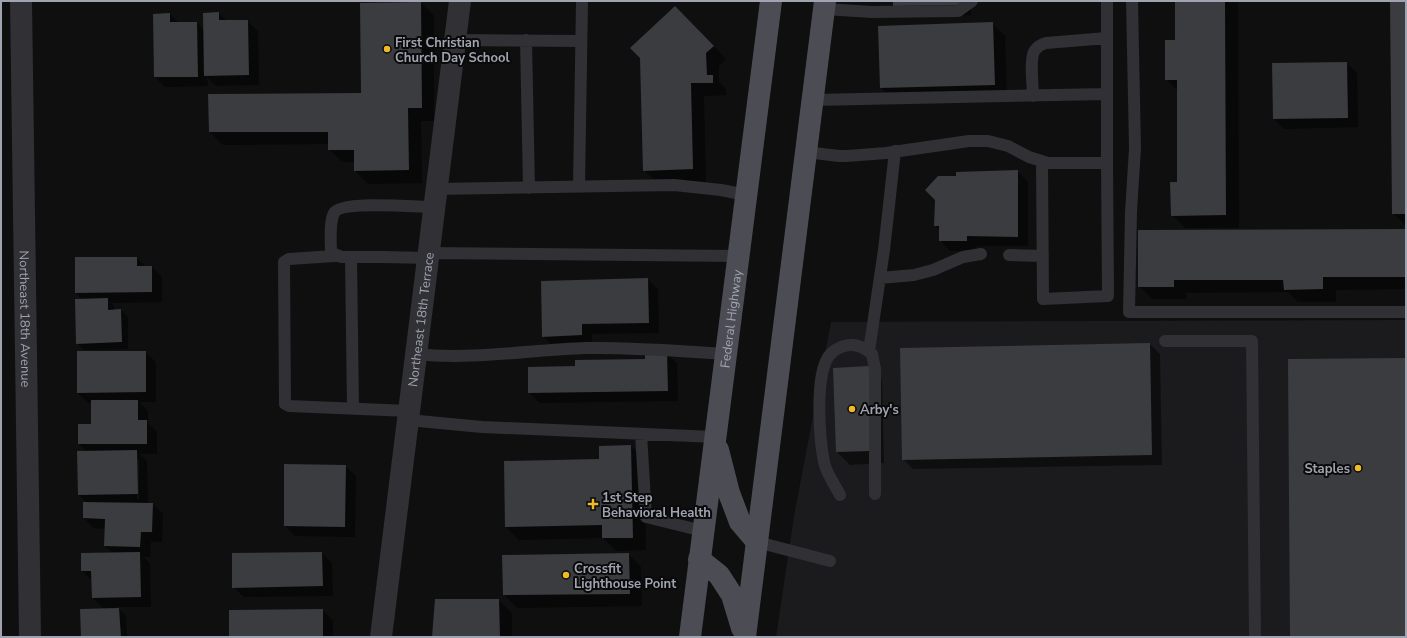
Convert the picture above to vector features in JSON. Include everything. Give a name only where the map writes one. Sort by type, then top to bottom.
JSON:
[{"type":"main road","name":"Federal Highway","points":[[690,637],[771,1]]},
{"type":"main road","points":[[745,637],[825,5]]},
{"type":"main road","points":[[715,437],[729,493],[740,522],[757,542]]},
{"type":"main road","points":[[699,560],[719,575],[732,595],[745,637]]},
{"type":"street","name":"Northeast 18th Avenue","points":[[21,1],[30,637]]},
{"type":"street","name":"Northeast 18th Terrace","points":[[381,637],[460,1]]},
{"type":"lane","points":[[579,186],[580,41],[582,1]]},
{"type":"lane","points":[[825,5],[872,12],[958,12],[972,1]]},
{"type":"lane","points":[[1042,161],[1043,299],[1108,296],[1106,1]]},
{"type":"lane","points":[[1132,1],[1135,148],[1131,212],[1129,312],[1406,312]]},
{"type":"lane","points":[[1033,96],[1032,58],[1034,51],[1038,46],[1046,42],[1107,38]]},
{"type":"lane","points":[[455,40],[580,41]]},
{"type":"lane","points":[[526,40],[529,188]]},
{"type":"lane","points":[[813,100],[1107,94]]},
{"type":"lane","points":[[806,152],[839,156],[895,151],[969,141],[988,141],[1008,146],[1029,157],[1048,164],[1107,163]]},
{"type":"lane","points":[[869,351],[880,278],[895,151]]},
{"type":"lane","points":[[334,256],[331,253],[330,232],[333,214],[338,209],[347,206],[381,205],[529,188],[579,186],[674,185],[721,190],[746,195]]},
{"type":"lane","points":[[880,278],[914,276],[933,270],[963,257],[981,254]]},
{"type":"lane","points":[[1009,255],[1043,256]]},
{"type":"lane","points":[[715,437],[482,428],[408,415],[353,409],[289,406],[285,404],[284,400],[284,262],[289,259],[334,256],[738,256]]},
{"type":"lane","points":[[351,257],[353,409]]},
{"type":"lane","points":[[1165,341],[1252,341],[1255,637]]},
{"type":"lane","points":[[840,495],[824,464],[821,441],[820,399],[821,375],[826,359],[833,350],[846,345],[860,345],[869,351],[872,354],[875,369],[875,494]]},
{"type":"lane","points":[[416,354],[441,356],[586,348],[666,350],[725,354]]},
{"type":"lane","points":[[641,434],[646,517],[703,531]]},
{"type":"lane","points":[[757,542],[830,561]]},
{"type":"shaded area","points":[[1406,320],[1406,637],[776,637],[794,516],[831,322]]},
{"type":"building","points":[[893,1],[961,1],[961,5],[893,6]]},
{"type":"building","points":[[1175,1],[1225,1],[1226,215],[1171,216],[1170,182],[1177,182],[1177,80],[1165,80],[1165,40],[1175,40]]},
{"type":"building","points":[[1390,1],[1406,1],[1406,214],[1392,214]]},
{"type":"building","points":[[421,2],[422,108],[408,108],[409,170],[354,171],[354,150],[328,150],[328,132],[209,132],[208,94],[361,93],[360,3]]},
{"type":"building","points":[[675,6],[714,46],[706,53],[707,75],[713,75],[713,83],[691,83],[693,169],[643,171],[640,58],[630,48]]},
{"type":"building","points":[[219,12],[219,20],[248,20],[249,75],[204,76],[203,13]]},
{"type":"building","points":[[170,13],[170,22],[197,22],[198,77],[154,77],[153,14]]},
{"type":"building","points":[[993,22],[995,85],[880,88],[878,26]]},
{"type":"building","points":[[1347,62],[1348,118],[1273,119],[1272,63]]},
{"type":"building","points":[[1018,170],[1018,237],[967,236],[967,241],[939,241],[939,226],[934,226],[935,200],[925,190],[938,176],[956,176],[956,172]]},
{"type":"building","points":[[1406,229],[1406,277],[1323,277],[1323,289],[1284,290],[1283,280],[1174,280],[1174,287],[1138,287],[1138,230]]},
{"type":"building","points":[[75,257],[137,257],[137,266],[152,266],[152,292],[75,293]]},
{"type":"building","points":[[648,278],[649,323],[582,324],[582,335],[542,337],[541,281]]},
{"type":"building","points":[[108,298],[108,310],[121,309],[122,342],[76,344],[75,299]]},
{"type":"building","points":[[1150,343],[1152,455],[902,460],[900,348]]},
{"type":"building","points":[[77,351],[146,351],[146,392],[77,393]]},
{"type":"building","points":[[667,352],[668,391],[528,393],[528,367],[575,366],[575,360],[645,359],[645,353]]},
{"type":"building","points":[[1406,358],[1406,637],[1290,637],[1288,359]]},
{"type":"building","name":"Arby's","points":[[869,366],[872,451],[836,452],[833,368]]},
{"type":"building","points":[[91,400],[138,400],[138,420],[147,420],[147,444],[78,444],[78,424],[91,424]]},
{"type":"building","points":[[631,445],[633,538],[602,538],[602,525],[505,527],[504,461],[599,459],[599,446]]},
{"type":"building","points":[[137,450],[138,494],[78,495],[77,451]]},
{"type":"building","points":[[284,464],[346,465],[345,527],[284,526]]},
{"type":"building","points":[[83,502],[153,503],[152,532],[141,532],[140,547],[104,546],[105,519],[83,518]]},
{"type":"building","points":[[140,552],[141,597],[92,598],[91,571],[81,571],[81,553]]},
{"type":"building","points":[[322,552],[323,586],[232,588],[232,553]]},
{"type":"building","name":"Crossfit Lighthouse Point","points":[[629,553],[630,594],[503,595],[502,555]]},
{"type":"building","points":[[435,599],[499,599],[500,637],[432,637]]},
{"type":"building","points":[[119,608],[121,637],[81,637],[80,609]]},
{"type":"building","points":[[323,609],[323,637],[229,637],[229,610]]},
{"type":"place","name":"First Christian Church Day School","points":[[387,49]]},
{"type":"place","name":"Arby's","points":[[852,409]]},
{"type":"place","name":"Staples","points":[[1358,468]]},
{"type":"place","name":"1st Step Behavioral Health","points":[[593,504]]},
{"type":"place","name":"Crossfit Lighthouse Point","points":[[566,575]]}]
